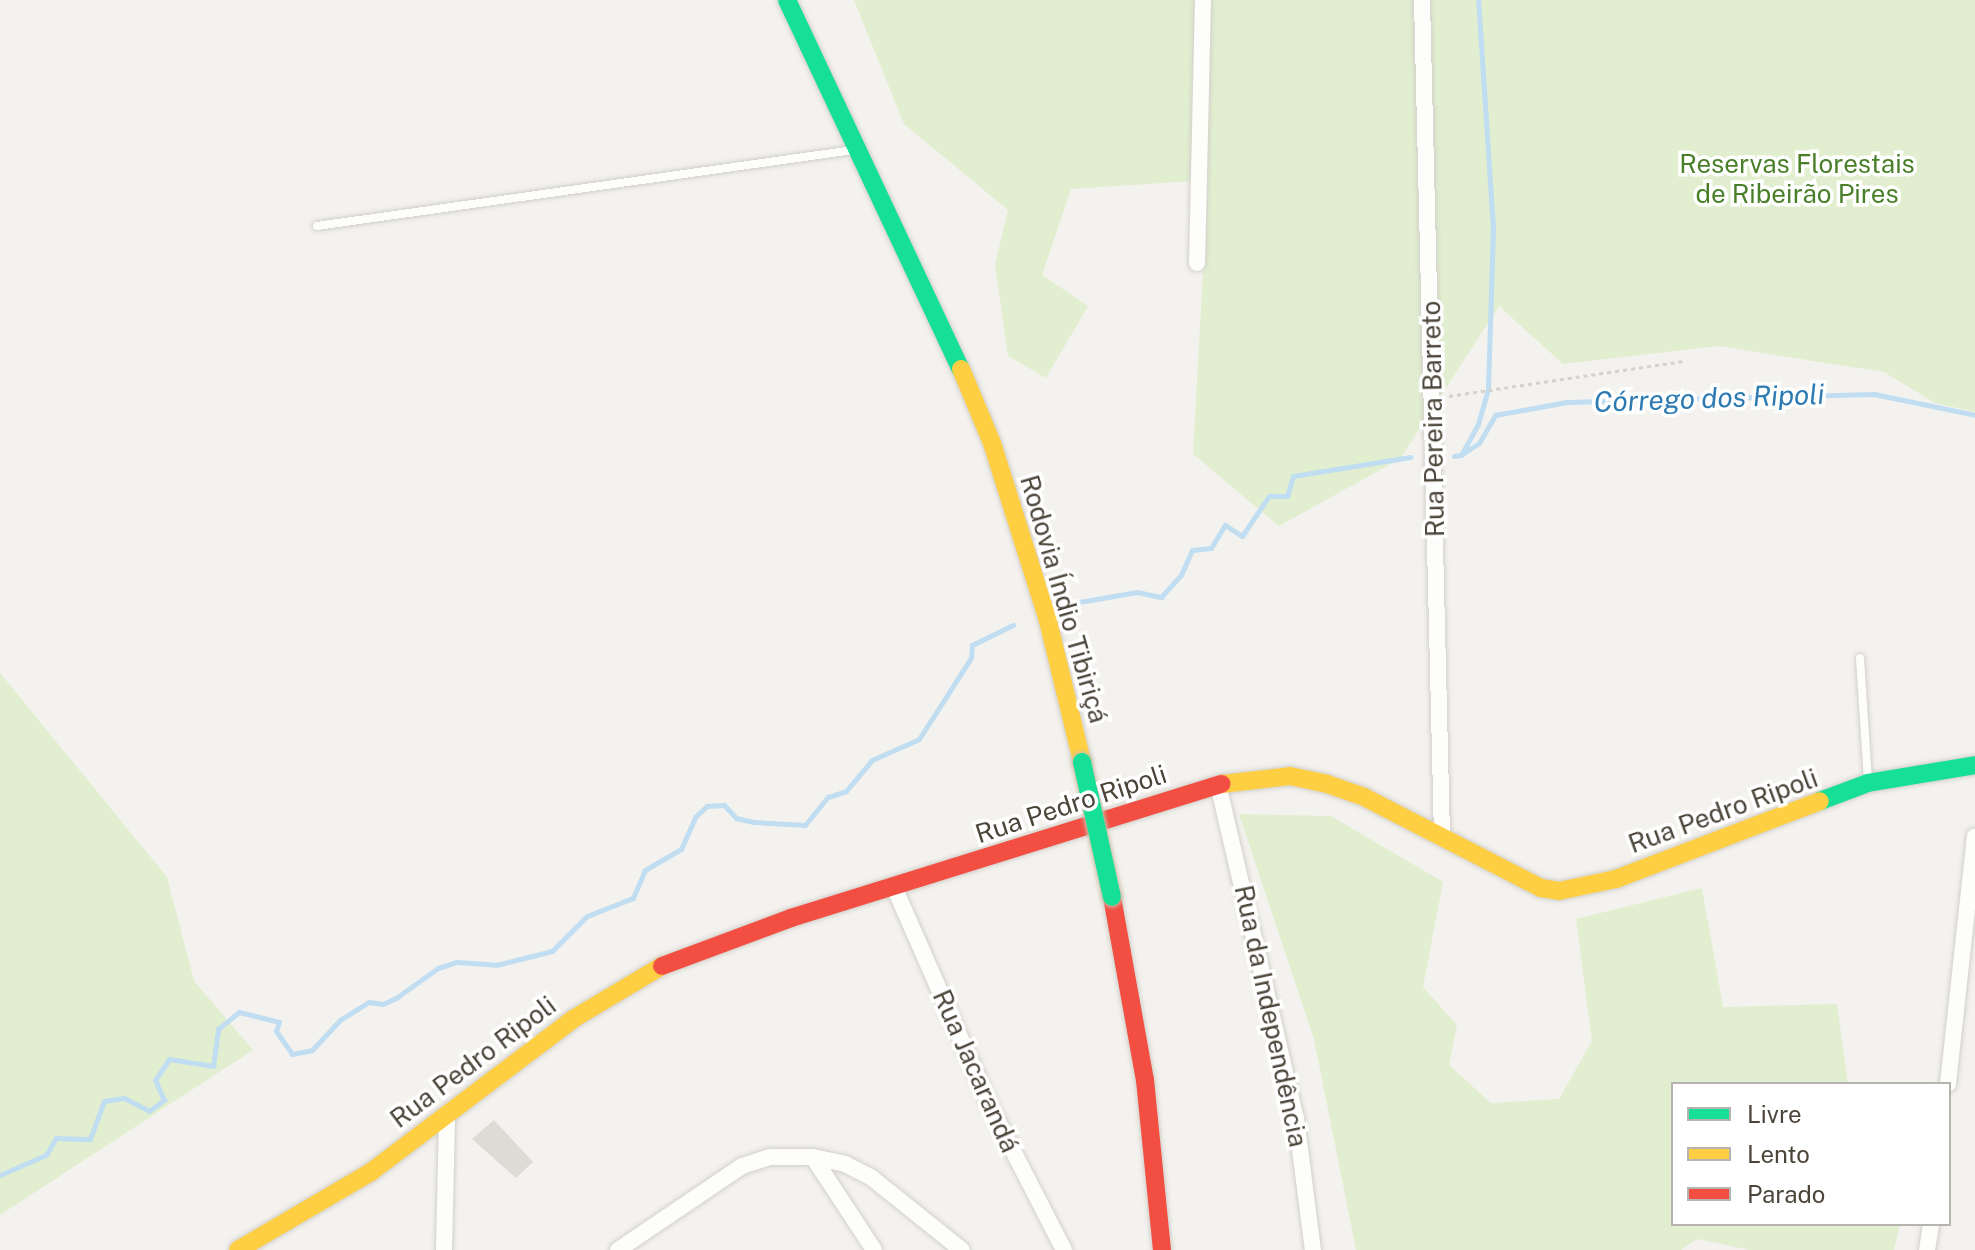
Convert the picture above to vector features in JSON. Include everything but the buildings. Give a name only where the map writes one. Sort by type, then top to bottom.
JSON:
[{"type":"main road","name":"Rodovia Índio Tibiriçá","points":[[787,0],[932,298],[992,443],[1048,621],[1112,897],[1145,1080],[1162,1250]]},
{"type":"main road","name":"Rua Pedro Ripoli","points":[[238,1250],[359,1179],[573,1019],[657,968],[791,918],[895,889],[1218,784],[1268,776],[1327,784],[1364,797],[1541,888],[1576,890],[1868,783],[1975,765]]},
{"type":"street","points":[[1197,263],[1203,0]]},
{"type":"street","name":"Rua Pereira Barreto","points":[[1422,0],[1442,838]]},
{"type":"street","name":"Rua da Independência","points":[[1218,784],[1296,1118],[1313,1250]]},
{"type":"street","points":[[1948,1082],[1975,836]]},
{"type":"street","name":"Rua Jacarandá","points":[[895,889],[991,1108],[1064,1250]]},
{"type":"street","points":[[444,1250],[447,1115]]},
{"type":"street","points":[[618,1250],[742,1166],[770,1157],[813,1157],[845,1164],[872,1178],[962,1250]]},
{"type":"street","points":[[813,1157],[874,1250]]},
{"type":"street","points":[[1927,1250],[1931,1226]]},
{"type":"lane","points":[[317,226],[859,150]]},
{"type":"lane","points":[[1860,658],[1868,783]]},
{"type":"path","points":[[1433,399],[1499,386],[1683,361]]},
{"type":"green space","name":"Reservas Florestais de Ribeirão Pires","points":[[854,0],[1975,0],[1975,412],[1935,403],[1884,372],[1718,346],[1563,364],[1499,306],[1400,459],[1279,526],[1193,454],[1208,180],[1071,189],[1042,275],[1088,306],[1046,378],[1008,356],[995,264],[1008,210],[904,124]]},
{"type":"green space","points":[[0,673],[167,877],[194,981],[253,1050],[0,1215]]},
{"type":"green space","points":[[1239,814],[1331,816],[1443,882],[1423,987],[1457,1025],[1449,1065],[1491,1103],[1559,1099],[1592,1041],[1576,919],[1702,888],[1723,1007],[1837,1004],[1848,1082],[1671,1082],[1671,1226],[1900,1226],[1894,1250],[1750,1250],[1697,1239],[1681,1250],[1356,1250],[1314,1039]]},
{"type":"waterway","points":[[1454,456],[1461,455],[1478,424],[1488,388],[1493,229],[1478,0]]},
{"type":"waterway","name":"Córrego dos Ripoli","points":[[1461,455],[1479,443],[1495,415],[1567,402],[1874,394],[1975,415]]},
{"type":"waterway","name":"Córrego dos Ripoli","points":[[1079,602],[1137,592],[1161,597],[1181,575],[1192,550],[1211,548],[1225,525],[1242,536],[1269,496],[1287,496],[1293,476],[1410,457]]},
{"type":"waterway","name":"Córrego dos Ripoli","points":[[0,1175],[46,1155],[56,1138],[90,1139],[104,1101],[124,1098],[149,1111],[164,1100],[155,1080],[169,1059],[213,1066],[218,1029],[239,1012],[279,1022],[276,1031],[292,1054],[312,1050],[340,1020],[369,1002],[383,1004],[396,998],[438,968],[457,962],[496,965],[552,951],[587,916],[633,898],[645,870],[681,849],[695,817],[707,806],[724,805],[736,818],[754,822],[805,825],[828,797],[846,791],[872,760],[919,739],[971,658],[972,645],[1013,625]]},
{"type":"traffic: fast","points":[[787,0],[961,369]]},
{"type":"traffic: fast","points":[[1082,762],[1112,897]]},
{"type":"traffic: fast","points":[[1820,801],[1868,783],[1975,765]]},
{"type":"traffic: slow","points":[[961,369],[992,443],[1048,621],[1082,762]]},
{"type":"traffic: slow","points":[[1222,784],[1290,776],[1327,784],[1364,797],[1541,888],[1559,891],[1616,879],[1820,801]]},
{"type":"traffic: slow","points":[[238,1250],[371,1172],[573,1019],[662,966]]},
{"type":"traffic: jam","points":[[662,966],[791,918],[1222,784]]},
{"type":"traffic: jam","points":[[1112,897],[1145,1080],[1162,1250]]}]
